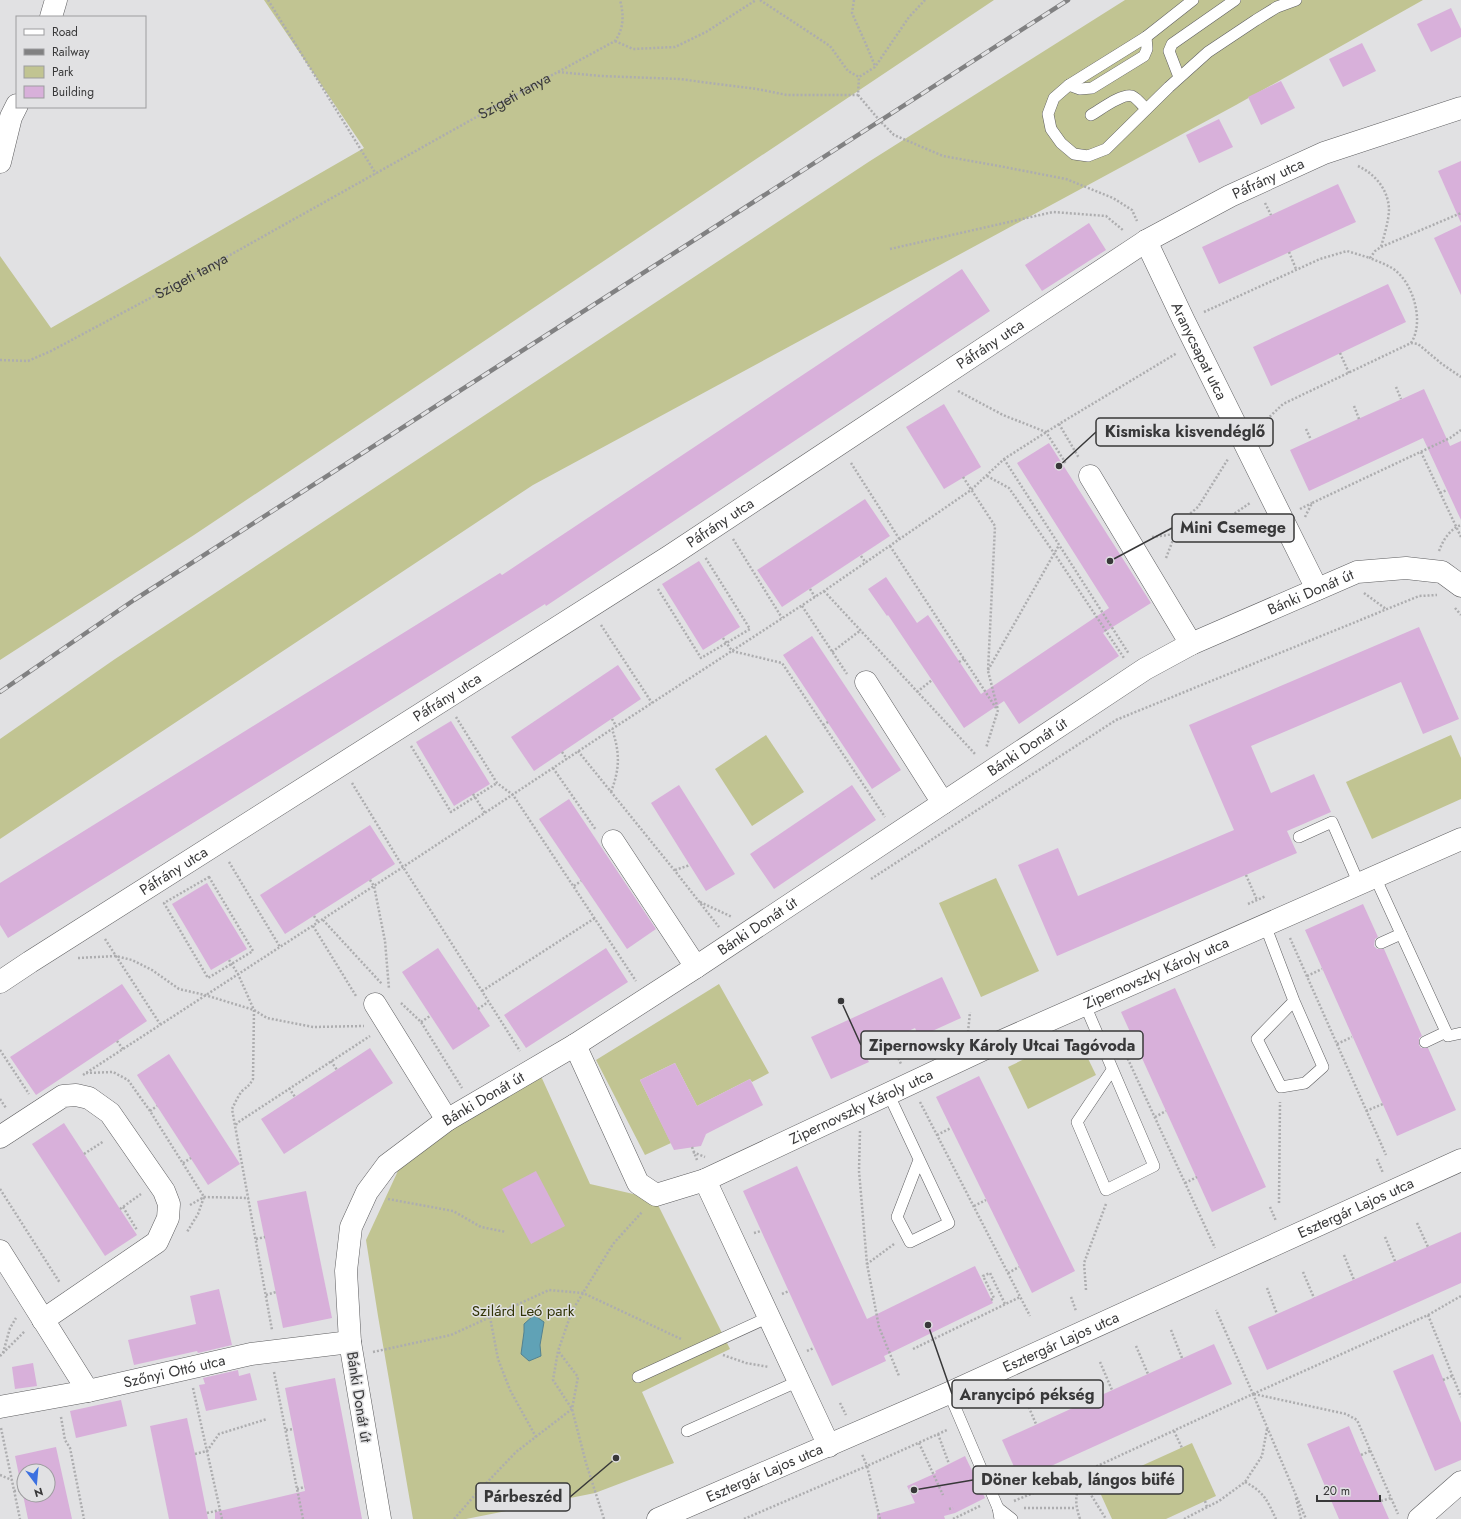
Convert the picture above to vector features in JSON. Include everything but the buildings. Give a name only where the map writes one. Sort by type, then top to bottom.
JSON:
[{"type":"street","points":[[51,16],[56,0]]},
{"type":"street","points":[[0,162],[11,117],[16,107]]},
{"type":"street","name":"Páfrány utca","points":[[0,982],[670,556],[1141,245],[1230,196],[1324,153],[1461,108]]},
{"type":"street","name":"Aranycsapat utca","points":[[1141,245],[1184,321],[1317,589]]},
{"type":"street","points":[[1090,476],[1191,644]]},
{"type":"street","name":"Bánki Donát út","points":[[380,1519],[351,1349],[346,1271],[351,1227],[367,1192],[387,1165],[447,1120],[575,1045],[696,967],[943,803],[985,767],[1145,669],[1191,644],[1357,572],[1406,568],[1442,572],[1461,586]]},
{"type":"street","points":[[857,679],[943,803]]},
{"type":"street","points":[[606,839],[696,967]]},
{"type":"street","name":"Zipernovszky Károly utca","points":[[656,1195],[701,1170],[891,1098],[1085,1005],[1266,929],[1367,880],[1461,839]]},
{"type":"street","points":[[366,1001],[447,1120]]},
{"type":"street","points":[[575,1045],[638,1183],[656,1195]]},
{"type":"street","points":[[0,1137],[63,1096],[76,1095],[89,1098],[110,1113],[164,1191],[169,1204],[168,1218],[157,1242],[36,1323]]},
{"type":"street","name":"Esztergár Lajos utca","points":[[658,1519],[949,1393],[1461,1160]]},
{"type":"street","points":[[701,1170],[829,1446]]},
{"type":"street","points":[[0,1251],[36,1323],[88,1391]]},
{"type":"street","name":"Szőnyi Ottó utca","points":[[0,1408],[88,1391],[251,1354],[351,1349]]},
{"type":"street","points":[[1419,1519],[1461,1482]]},
{"type":"lane","points":[[1193,0],[1146,37],[1147,50],[1144,56],[1092,88],[1080,89],[1069,85],[1054,98],[1048,114],[1051,129],[1061,143],[1074,154],[1088,156],[1106,149],[1179,77],[1208,52],[1277,4],[1296,0]]},
{"type":"lane","points":[[1179,77],[1169,51],[1172,44],[1235,0]]},
{"type":"lane","points":[[1091,115],[1120,97],[1127,95],[1132,96],[1146,109]]},
{"type":"lane","points":[[1299,837],[1332,822],[1401,934],[1448,1036],[1461,1033]]},
{"type":"lane","points":[[1266,929],[1294,1000],[1323,1067],[1305,1083],[1280,1087],[1257,1039],[1294,1000]]},
{"type":"lane","points":[[1381,943],[1401,934]]},
{"type":"lane","points":[[1085,1005],[1154,1166],[1106,1190],[1077,1122],[1112,1070]]},
{"type":"lane","points":[[1425,1042],[1446,1032]]},
{"type":"lane","points":[[891,1098],[949,1223],[910,1242],[897,1217],[919,1160]]},
{"type":"lane","points":[[638,1377],[769,1317]]},
{"type":"lane","points":[[687,1431],[799,1381]]},
{"type":"lane","points":[[949,1393],[999,1514],[1012,1519]]},
{"type":"path","points":[[268,0],[376,174]]},
{"type":"path","points":[[620,0],[623,12],[621,32],[615,41],[633,49],[659,49],[676,47],[706,32],[756,0]]},
{"type":"path","points":[[760,0],[830,46],[848,71],[860,77]]},
{"type":"path","points":[[854,0],[852,13],[875,67]]},
{"type":"path","points":[[925,0],[909,17],[875,67],[860,77],[858,95],[880,121],[894,135],[943,156],[1066,179],[1113,198],[1132,210],[1141,245]]},
{"type":"path","name":"Szigeti tanya","points":[[0,360],[28,361],[51,350],[214,264],[615,41]]},
{"type":"path","points":[[558,72],[601,76],[678,79],[757,89],[787,95],[858,95]]},
{"type":"path","points":[[1353,164],[1367,170],[1385,188],[1389,210],[1381,247]]},
{"type":"path","points":[[890,249],[1053,212],[1106,216],[1141,245]]},
{"type":"path","points":[[1370,258],[1381,247],[1461,213]]},
{"type":"path","points":[[1184,321],[1320,258],[1347,251],[1370,258],[1392,268],[1409,286],[1416,308],[1417,327],[1415,337],[1411,342],[1283,404],[1261,425]]},
{"type":"path","points":[[1289,252],[1296,269]]},
{"type":"path","points":[[1411,342],[1418,344],[1442,364],[1461,377]]},
{"type":"path","points":[[79,1077],[403,868],[616,726],[815,598],[971,490],[1004,459],[1179,352]]},
{"type":"path","points":[[1340,353],[1349,372]]},
{"type":"path","points":[[1396,387],[1401,399]]},
{"type":"path","points":[[956,390],[1003,415],[1046,432],[1066,462],[1063,463]]},
{"type":"path","points":[[1354,406],[1358,419]]},
{"type":"path","points":[[1059,424],[1090,476]]},
{"type":"path","points":[[1306,429],[1311,440]]},
{"type":"path","points":[[1302,523],[1312,503],[1450,438],[1461,430]]},
{"type":"path","points":[[1421,452],[1461,536]]},
{"type":"path","points":[[1155,585],[1180,522],[1198,507],[1231,455]]},
{"type":"path","points":[[1004,459],[1130,656]]},
{"type":"path","points":[[850,461],[900,540]]},
{"type":"path","points":[[986,476],[1009,488],[1124,658],[1118,662]]},
{"type":"path","points":[[963,478],[995,526],[988,671],[998,710],[985,767]]},
{"type":"path","points":[[1440,493],[1447,490]]},
{"type":"path","points":[[1128,539],[1212,529],[1270,492]]},
{"type":"path","points":[[1436,557],[1444,539],[1456,527],[1461,525]]},
{"type":"path","points":[[733,538],[782,618]]},
{"type":"path","points":[[988,671],[1059,545]]},
{"type":"path","points":[[890,546],[998,710]]},
{"type":"path","points":[[656,585],[702,658],[750,628],[704,555],[698,559]]},
{"type":"path","points":[[860,556],[866,563]]},
{"type":"path","points":[[810,589],[815,598]]},
{"type":"path","points":[[824,591],[985,767]]},
{"type":"path","points":[[870,880],[1116,720],[1419,596],[1439,595]]},
{"type":"path","points":[[802,606],[832,652],[857,679]]},
{"type":"path","points":[[1454,606],[1461,615]]},
{"type":"path","points":[[601,625],[652,703]]},
{"type":"path","points":[[832,652],[860,630]]},
{"type":"path","points":[[723,638],[732,651],[782,663],[888,823]]},
{"type":"path","points":[[959,662],[964,659]]},
{"type":"path","points":[[917,692],[932,680]]},
{"type":"path","points":[[445,700],[497,783],[513,795],[636,982]]},
{"type":"path","points":[[612,719],[616,726]]},
{"type":"path","points":[[823,725],[828,722]]},
{"type":"path","points":[[610,792],[617,776],[618,760],[617,743],[612,729]]},
{"type":"path","points":[[408,741],[451,812],[474,796],[497,783]]},
{"type":"path","points":[[562,752],[567,759]]},
{"type":"path","points":[[578,752],[675,870],[731,943]]},
{"type":"path","points":[[341,766],[403,868],[522,1055]]},
{"type":"path","points":[[553,768],[606,839]]},
{"type":"path","points":[[474,796],[485,813]]},
{"type":"path","points":[[229,861],[280,947]]},
{"type":"path","points":[[675,870],[690,864]]},
{"type":"path","points":[[1246,875],[1257,900]]},
{"type":"path","points":[[210,877],[254,951],[232,964],[208,978],[164,904],[210,877]]},
{"type":"path","points":[[323,920],[390,992],[384,941],[374,886],[370,880]]},
{"type":"path","points":[[574,886],[581,881]]},
{"type":"path","points":[[1248,904],[1266,896]]},
{"type":"path","points":[[699,902],[734,918]]},
{"type":"path","points":[[314,916],[318,922]]},
{"type":"path","points":[[482,991],[594,918]]},
{"type":"path","points":[[94,921],[160,1024]]},
{"type":"path","points":[[1266,929],[1285,925],[1386,1155]]},
{"type":"path","points":[[313,926],[366,1001]]},
{"type":"path","points":[[71,959],[116,956],[132,960],[152,970],[179,989],[205,995],[254,1010],[267,1018],[313,1028],[367,1026]]},
{"type":"path","points":[[229,960],[238,974],[254,1010],[253,1079],[250,1086],[242,1091],[232,1109],[273,1337]]},
{"type":"path","points":[[1307,976],[1322,969]]},
{"type":"path","points":[[400,1002],[421,1022],[463,1090]]},
{"type":"path","points":[[478,1009],[488,1002]]},
{"type":"path","points":[[967,1038],[970,1012]]},
{"type":"path","points":[[421,1022],[430,1016]]},
{"type":"path","points":[[236,1126],[237,1123],[371,1035]]},
{"type":"path","points":[[1337,1044],[1352,1036]]},
{"type":"path","points":[[890,1040],[902,1067]]},
{"type":"path","points":[[1119,1040],[1122,1046],[1134,1040]]},
{"type":"path","points":[[117,1041],[122,1049]]},
{"type":"path","points":[[0,1050],[32,1098]]},
{"type":"path","points":[[1125,1054],[1225,1267]]},
{"type":"path","points":[[331,1061],[337,1070]]},
{"type":"path","points":[[85,1073],[113,1072],[128,1080],[150,1111],[204,1197]]},
{"type":"path","points":[[1279,1203],[1280,1087]]},
{"type":"path","points":[[289,1088],[295,1097]]},
{"type":"path","points":[[891,1098],[915,1092],[1030,1316]]},
{"type":"path","points":[[1366,1111],[1383,1104]]},
{"type":"path","points":[[150,1111],[157,1106]]},
{"type":"path","points":[[1155,1117],[1166,1111]]},
{"type":"path","points":[[860,1125],[859,1171],[867,1264],[879,1327],[899,1376]]},
{"type":"path","points":[[937,1135],[951,1128]]},
{"type":"path","points":[[84,1154],[104,1141]]},
{"type":"path","points":[[692,1147],[701,1170]]},
{"type":"path","points":[[183,1163],[191,1158]]},
{"type":"path","points":[[1185,1183],[1196,1177]]},
{"type":"path","points":[[1086,1290],[1084,1263],[1113,1187]]},
{"type":"path","points":[[0,1189],[62,1287]]},
{"type":"path","points":[[140,1234],[121,1208],[145,1192]]},
{"type":"path","points":[[367,1192],[391,1200],[453,1211],[481,1227],[506,1232]]},
{"type":"path","points":[[604,1519],[586,1462],[572,1409],[553,1380],[558,1352],[572,1311],[612,1244],[656,1195]]},
{"type":"path","points":[[168,1218],[204,1197],[249,1198]]},
{"type":"path","points":[[185,1233],[190,1228],[198,1214],[204,1197]]},
{"type":"path","points":[[974,1206],[986,1200]]},
{"type":"path","points":[[1417,1223],[1428,1247]]},
{"type":"path","points":[[867,1264],[906,1235]]},
{"type":"path","points":[[256,1239],[265,1237]]},
{"type":"path","points":[[1385,1237],[1396,1261]]},
{"type":"path","points":[[1344,1255],[1354,1280]]},
{"type":"path","points":[[1008,1273],[1019,1267]]},
{"type":"path","points":[[1304,1272],[1314,1298]]},
{"type":"path","points":[[992,1300],[994,1298],[983,1276],[990,1273],[1005,1304]]},
{"type":"path","points":[[1267,1288],[1277,1314]]},
{"type":"path","points":[[351,1349],[451,1335],[548,1290],[583,1293]]},
{"type":"path","points":[[266,1295],[276,1292]]},
{"type":"path","points":[[999,1514],[1093,1468],[1428,1315],[1461,1296]]},
{"type":"path","points":[[913,1349],[1020,1297]]},
{"type":"path","points":[[1216,1310],[1306,1519]]},
{"type":"path","points":[[1428,1315],[1461,1397]]},
{"type":"path","points":[[3,1353],[10,1328],[17,1317]]},
{"type":"path","points":[[490,1317],[498,1359],[510,1390],[536,1437]]},
{"type":"path","points":[[0,1356],[36,1323]]},
{"type":"path","points":[[1171,1330],[1182,1358]]},
{"type":"path","points":[[1136,1346],[1148,1374]]},
{"type":"path","points":[[454,1519],[516,1452],[572,1409],[578,1377],[558,1352]]},
{"type":"path","points":[[1100,1362],[1112,1390]]},
{"type":"path","points":[[274,1370],[303,1519]]},
{"type":"path","points":[[1443,1380],[1452,1376]]},
{"type":"path","points":[[1060,1380],[1072,1408]]},
{"type":"path","points":[[191,1382],[222,1519]]},
{"type":"path","points":[[1253,1394],[1346,1414],[1357,1420],[1400,1519]]},
{"type":"path","points":[[1024,1396],[1036,1424]]},
{"type":"path","points":[[60,1410],[65,1440],[70,1448],[84,1519]]},
{"type":"path","points":[[195,1454],[207,1452],[219,1434],[267,1419]]},
{"type":"path","points":[[880,1519],[867,1466],[962,1424]]},
{"type":"path","points":[[0,1425],[20,1519]]},
{"type":"path","points":[[286,1430],[293,1429]]},
{"type":"path","points":[[1184,1519],[1219,1501],[1245,1482],[1262,1456],[1268,1429]]},
{"type":"path","points":[[1174,1431],[1182,1448]]},
{"type":"path","points":[[938,1434],[949,1464]]},
{"type":"path","points":[[920,1443],[943,1495]]},
{"type":"path","points":[[1361,1455],[1370,1451]]},
{"type":"path","points":[[1080,1519],[1076,1508],[1076,1490],[1093,1468]]},
{"type":"path","points":[[0,1475],[12,1480]]},
{"type":"path","points":[[1083,1482],[1106,1519]]},
{"type":"path","points":[[1245,1482],[1257,1488],[1267,1500],[1276,1519]]},
{"type":"path","points":[[297,1489],[305,1487]]},
{"type":"path","points":[[1294,1492],[1301,1519]]},
{"type":"path","points":[[1381,1501],[1391,1498]]},
{"type":"path","points":[[1205,1501],[1207,1507]]},
{"type":"path","points":[[999,1514],[1076,1508]]},
{"type":"path","points":[[207,1513],[220,1510]]},
{"type":"path","points":[[951,1514],[953,1519]]},
{"type":"green space","points":[[264,0],[994,0],[194,535],[0,660],[0,256],[51,328],[364,148]]},
{"type":"green space","points":[[1125,0],[1423,0],[1236,105],[533,485],[0,839],[0,739],[115,659],[870,161]]},
{"type":"green space","points":[[766,735],[804,792],[752,826],[715,769]]},
{"type":"green space","points":[[1451,735],[1461,758],[1461,799],[1372,839],[1346,782]]},
{"type":"green space","points":[[996,878],[1039,971],[981,997],[939,903]]},
{"type":"green space","points":[[719,984],[769,1073],[752,1082],[750,1079],[697,1106],[675,1063],[640,1080],[671,1143],[645,1155],[596,1060]]},
{"type":"green space","points":[[1076,1034],[1096,1075],[1028,1109],[1008,1067]]},
{"type":"green space","name":"Szilárd Leó park","points":[[540,1074],[590,1184],[655,1199],[730,1349],[642,1392],[674,1463],[595,1493],[466,1519],[413,1519],[366,1240],[403,1160]]},
{"type":"green space","points":[[1192,1443],[1216,1496],[1166,1519],[1112,1519],[1097,1486]]},
{"type":"water","points":[[534,1315],[544,1322],[540,1345],[541,1356],[529,1361],[521,1354],[524,1324]]},
{"type":"railway","points":[[0,692],[134,600],[1068,0]]},
{"type":"place","name":"Kismiska kisvendéglő","points":[[1059,466]]},
{"type":"place","name":"Mini Csemege","points":[[1110,561]]},
{"type":"place","name":"Zipernowsky Károly Utcai Tagóvoda","points":[[841,1001]]},
{"type":"place","name":"Aranycipó pékség","points":[[928,1325]]},
{"type":"place","name":"Párbeszéd","points":[[616,1458]]},
{"type":"place","name":"Döner kebab, lángos büfé","points":[[914,1490]]}]
